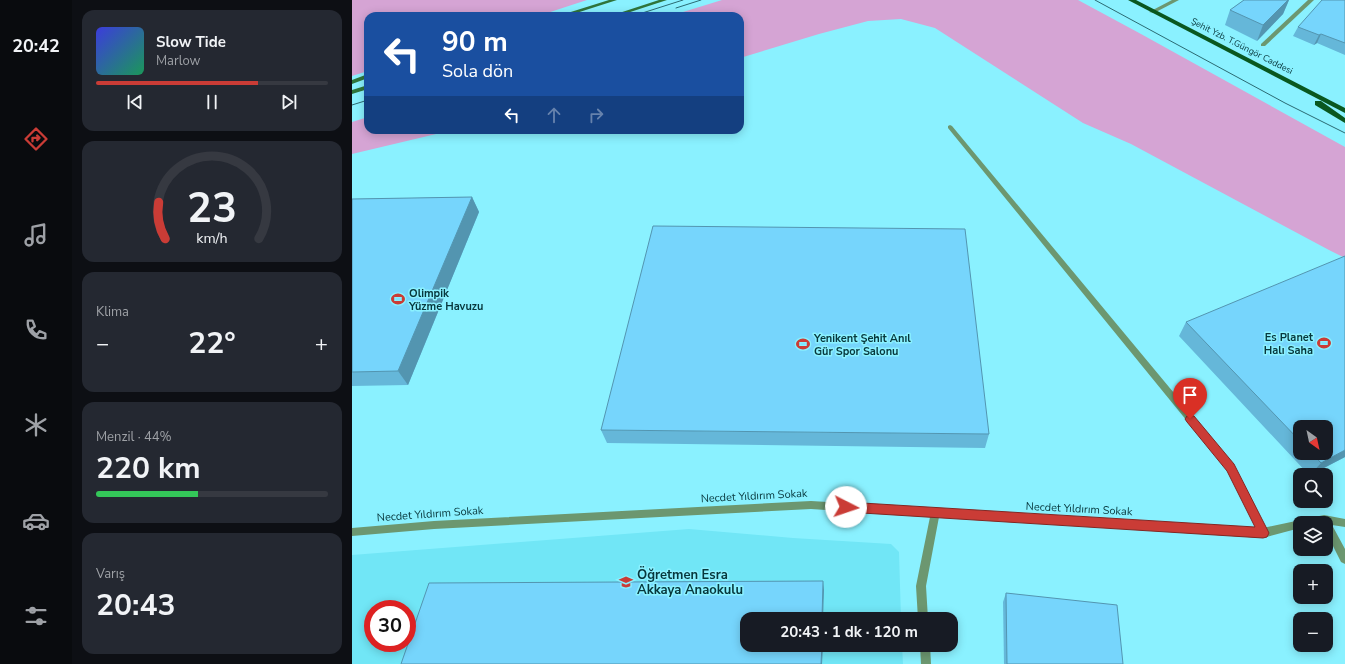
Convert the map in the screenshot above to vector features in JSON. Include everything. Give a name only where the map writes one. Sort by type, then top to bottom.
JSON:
[{"type":"main road","points":[[574,12],[614,0]]},
{"type":"main road","points":[[626,12],[664,0]]},
{"type":"main road","name":"Şehit Yzb. T.Güngör Caddesi","points":[[1132,1],[1345,110]]},
{"type":"main road","points":[[1277,75],[1345,121]]},
{"type":"main road","points":[[352,82],[364,78]]},
{"type":"main road","points":[[352,92],[364,88]]},
{"type":"street","points":[[1152,12],[1176,0]]},
{"type":"street","points":[[1263,45],[1311,0]]},
{"type":"street","points":[[950,127],[1230,467],[1263,533]]},
{"type":"street","name":"Necdet Yıldırım Sokak","points":[[352,532],[434,525],[811,505],[1263,533],[1293,526]]},
{"type":"street","points":[[923,612],[921,586],[934,513]]},
{"type":"street","points":[[1333,520],[1345,523]]},
{"type":"street","points":[[1333,536],[1345,559]]},
{"type":"street","points":[[925,652],[926,664]]},
{"type":"shaded area","points":[[352,0],[587,0],[550,12],[364,12],[364,72],[352,76]]},
{"type":"shaded area","points":[[722,0],[1078,0],[1345,147],[1345,258],[1131,144],[1083,123],[935,28],[901,19],[868,21],[744,57],[744,12],[683,12]]},
{"type":"shaded area","points":[[364,118],[364,134],[436,134],[352,154],[352,122]]},
{"type":"shaded area","name":"Öğretmen Esra Akkaya Anaokulu","points":[[689,529],[793,538],[891,544],[899,552],[901,612],[740,612],[740,652],[902,652],[903,664],[352,664],[352,555]]},
{"type":"building","points":[[1244,0],[1288,0],[1263,25],[1230,10]]},
{"type":"building","points":[[1322,0],[1345,0],[1345,43],[1298,27]]},
{"type":"building","name":"Olimpik Yüzme Havuzu","points":[[472,197],[398,371],[352,372],[352,199]]},
{"type":"building","name":"Yenikent Şehit Anıl Gür Spor Salonu","points":[[653,226],[965,229],[989,434],[601,430]]},
{"type":"building","points":[[1345,256],[1345,450],[1333,456],[1333,420],[1293,420],[1293,434],[1186,322]]},
{"type":"building","points":[[1318,460],[1327,460],[1321,463]]},
{"type":"building","points":[[823,581],[822,612],[740,612],[740,652],[822,652],[821,664],[401,664],[405,652],[416,652],[416,621],[429,583]]},
{"type":"building","points":[[1006,593],[1117,605],[1123,664],[1007,664]]},
{"type":"tram line","points":[[646,12],[683,0]]},
{"type":"tram line","points":[[676,8],[701,0]]},
{"type":"tram line","points":[[1095,0],[1285,103],[1345,133]]},
{"type":"tram line","points":[[352,105],[364,101]]},
{"type":"place","name":"Olimpik Yüzme Havuzu","points":[[398,299]]},
{"type":"place","name":"Es Planet Halı Saha","points":[[1324,343]]},
{"type":"place","name":"Yenikent Şehit Anıl Gür Spor Salonu","points":[[803,344]]},
{"type":"place","name":"Öğretmen Esra Akkaya Anaokulu","points":[[626,582]]},
{"type":"route","points":[[846,507],[1263,533],[1230,467],[1190,419]]}]
